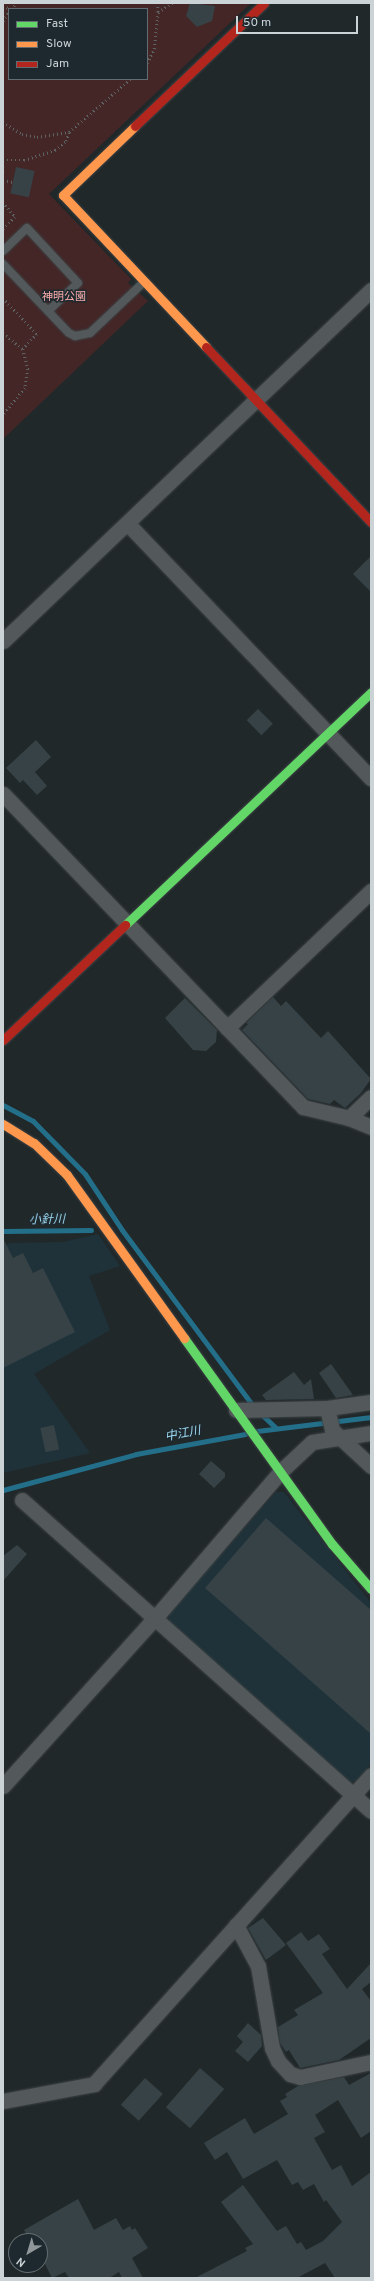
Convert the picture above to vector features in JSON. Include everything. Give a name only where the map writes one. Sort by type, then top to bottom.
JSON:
[{"type":"street","points":[[264,3],[63,195],[371,522]]},
{"type":"street","points":[[3,641],[371,290]]},
{"type":"street","points":[[126,523],[371,778]]},
{"type":"street","points":[[3,1040],[371,692]]},
{"type":"street","points":[[3,794],[303,1107],[349,1118],[371,1127]]},
{"type":"street","points":[[227,1028],[371,892]]},
{"type":"street","points":[[349,1118],[371,1097]]},
{"type":"street","points":[[3,1124],[34,1143],[67,1175],[332,1544],[371,1589]]},
{"type":"street","points":[[238,1414],[327,1408],[371,1402]]},
{"type":"street","points":[[327,1408],[335,1434],[371,1466]]},
{"type":"street","points":[[3,1786],[155,1618],[280,1471],[312,1442],[335,1434],[371,1433]]},
{"type":"street","points":[[22,1500],[371,1811]]},
{"type":"street","points":[[3,2101],[94,2084],[371,1775]]},
{"type":"street","points":[[236,1925],[258,1966],[272,2048],[278,2062],[290,2074],[300,2077],[371,2062]]},
{"type":"lane","points":[[3,251],[27,228],[78,283],[48,311]]},
{"type":"lane","points":[[3,264],[69,333],[75,336],[86,336],[144,282]]},
{"type":"path","points":[[148,61],[154,49],[158,12],[157,3]]},
{"type":"path","points":[[158,12],[172,3]]},
{"type":"path","points":[[3,122],[22,134],[37,138],[69,132],[129,80]]},
{"type":"path","points":[[3,160],[24,160],[55,150],[66,141],[69,132]]},
{"type":"path","points":[[3,167],[3,173]]},
{"type":"path","points":[[3,180],[13,182]]},
{"type":"path","points":[[3,202],[15,217],[3,229]]},
{"type":"path","points":[[3,298],[37,334],[23,349]]},
{"type":"path","points":[[3,333],[23,349],[28,369],[25,388],[3,415]]},
{"type":"shaded area","points":[[98,1234],[120,1266],[89,1276],[110,1330],[34,1374],[90,1453],[3,1473],[3,1246],[10,1243],[63,1242]]},
{"type":"shaded area","points":[[276,1492],[284,1492],[371,1603],[371,1764],[356,1781],[349,1782],[169,1621],[169,1614]]},
{"type":"green space","name":"神明公園","points":[[3,3],[251,3],[49,194],[131,279],[128,283],[148,301],[3,439]]},
{"type":"building","points":[[190,3],[215,6],[212,21],[197,27],[186,16]]},
{"type":"building","points":[[16,167],[35,171],[29,197],[10,193]]},
{"type":"building","points":[[371,556],[371,592],[353,574]]},
{"type":"building","points":[[258,709],[273,724],[262,735],[247,720]]},
{"type":"building","points":[[36,740],[51,757],[35,772],[47,786],[37,795],[23,780],[20,783],[6,768]]},
{"type":"building","points":[[273,997],[281,1006],[286,1001],[321,1038],[328,1031],[371,1079],[361,1093],[345,1108],[334,1100],[330,1104],[308,1099],[242,1030],[248,1024],[246,1023]]},
{"type":"building","points":[[185,998],[217,1030],[216,1042],[206,1051],[193,1050],[165,1018]]},
{"type":"building","points":[[3,1238],[13,1258],[23,1253],[33,1273],[43,1268],[75,1332],[3,1368]]},
{"type":"building","points":[[331,1364],[353,1395],[336,1398],[319,1373]]},
{"type":"building","points":[[294,1372],[304,1385],[311,1379],[314,1399],[266,1400],[262,1395]]},
{"type":"building","points":[[54,1425],[59,1449],[46,1452],[40,1428]]},
{"type":"building","points":[[211,1461],[225,1473],[225,1477],[214,1488],[199,1474]]},
{"type":"building","points":[[266,1518],[371,1610],[371,1734],[205,1588]]},
{"type":"building","points":[[17,1545],[27,1554],[3,1581],[3,1556]]},
{"type":"building","points":[[263,1918],[286,1945],[266,1960],[248,1928]]},
{"type":"building","points":[[301,1932],[308,1941],[319,1934],[330,1949],[322,1954],[347,1989],[371,1963],[371,1982],[362,1989],[371,2001],[371,2038],[339,2060],[300,2068],[289,2050],[286,2052],[280,2043],[278,2027],[298,2015],[294,2010],[323,1993],[286,1943]]},
{"type":"building","points":[[248,2023],[261,2035],[262,2046],[248,2062],[235,2051],[243,2042],[237,2036]]},
{"type":"building","points":[[200,2068],[224,2089],[190,2128],[166,2107]]},
{"type":"building","points":[[371,2073],[371,2131],[361,2138],[338,2100],[315,2115],[325,2132],[314,2138],[332,2170],[341,2165],[352,2186],[371,2172],[371,2278],[335,2278],[325,2263],[297,2278],[195,2278],[247,2251],[245,2248],[253,2244],[221,2202],[243,2185],[277,2231],[286,2226],[297,2244],[301,2242],[306,2250],[323,2241],[342,2222],[326,2200],[324,2202],[314,2184],[303,2190],[298,2182],[292,2185],[277,2160],[243,2179],[227,2152],[215,2160],[204,2143],[245,2118],[254,2134],[288,2114],[280,2101],[287,2097],[285,2094],[298,2086],[344,2077],[349,2085]]},
{"type":"building","points":[[145,2078],[163,2094],[139,2121],[121,2105]]},
{"type":"building","points":[[78,2199],[94,2230],[116,2218],[123,2230],[130,2226],[132,2230],[135,2228],[148,2248],[132,2258],[143,2278],[122,2278],[119,2272],[109,2278],[69,2278],[65,2272],[52,2278],[48,2270],[48,2233],[26,2233],[24,2230]]},
{"type":"waterway","points":[[3,1105],[33,1121],[85,1174],[122,1230],[254,1407]]},
{"type":"waterway","name":"小針川","points":[[3,1231],[91,1230]]},
{"type":"waterway","points":[[260,1413],[275,1427]]},
{"type":"waterway","name":"中江川","points":[[257,1431],[371,1417]]},
{"type":"waterway","name":"中江川","points":[[3,1490],[136,1454],[245,1434]]},
{"type":"traffic: fast","points":[[125,925],[371,692]]},
{"type":"traffic: fast","points":[[184,1338],[332,1544],[371,1589]]},
{"type":"traffic: slow","points":[[135,126],[63,195],[206,347]]},
{"type":"traffic: slow","points":[[3,1124],[34,1143],[67,1175],[184,1338]]},
{"type":"traffic: jam","points":[[135,126],[264,3]]},
{"type":"traffic: jam","points":[[206,347],[371,522]]},
{"type":"traffic: jam","points":[[3,1040],[125,925]]}]
